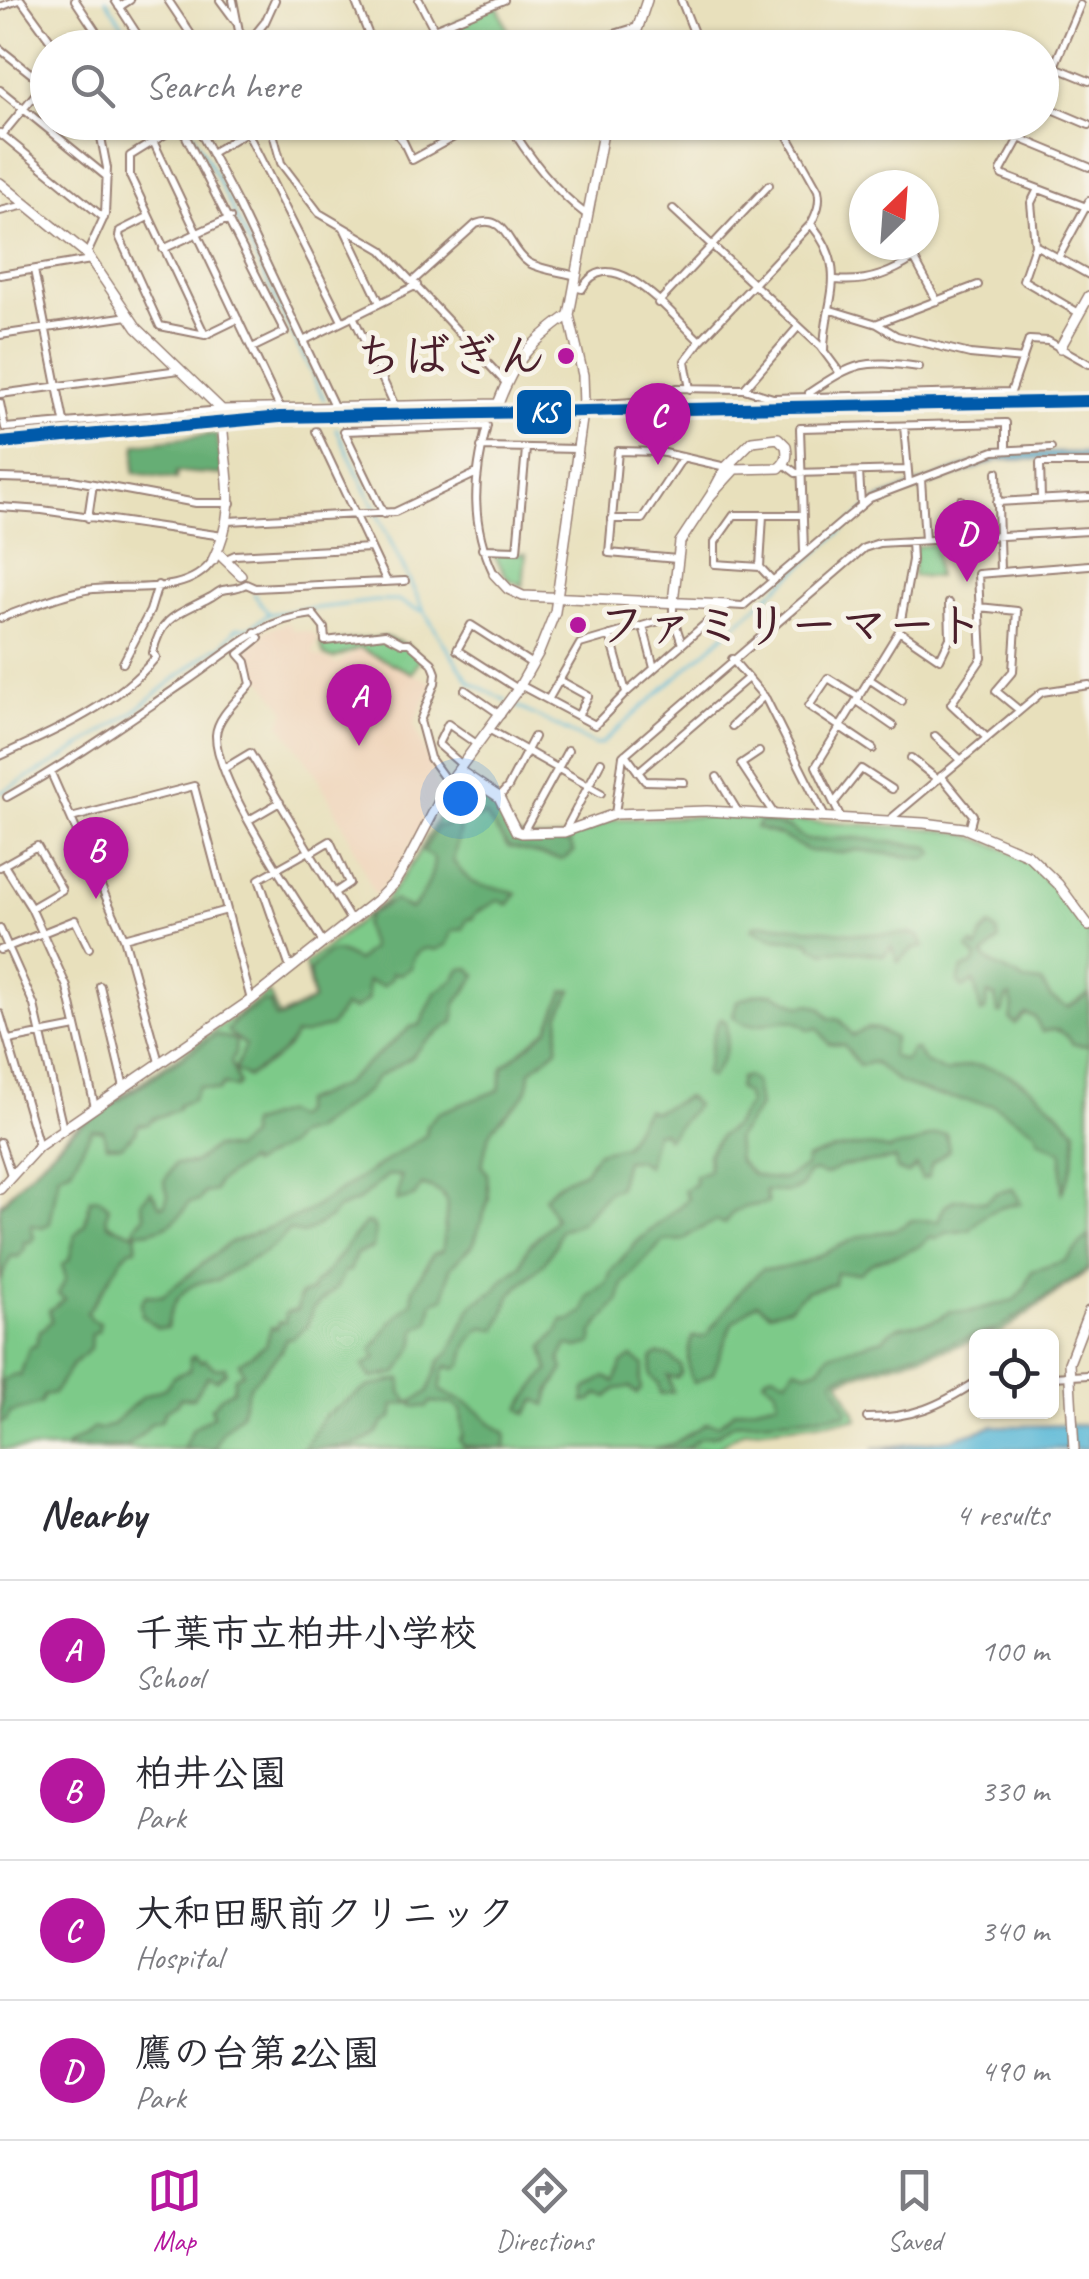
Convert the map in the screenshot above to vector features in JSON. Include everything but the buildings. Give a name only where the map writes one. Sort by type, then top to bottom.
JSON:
[{"type":"street","points":[[0,8],[20,0],[42,30]]},
{"type":"street","points":[[75,0],[95,30]]},
{"type":"street","points":[[130,0],[117,3],[134,30]]},
{"type":"street","points":[[168,0],[188,30]]},
{"type":"street","points":[[220,0],[241,30]]},
{"type":"street","points":[[233,0],[238,24]]},
{"type":"street","points":[[259,30],[275,0]]},
{"type":"street","points":[[355,0],[367,30]]},
{"type":"street","points":[[419,0],[434,29],[504,0]]},
{"type":"street","points":[[637,30],[647,0]]},
{"type":"street","points":[[681,0],[693,30]]},
{"type":"street","points":[[1059,57],[1080,5]]},
{"type":"street","points":[[448,23],[452,30]]},
{"type":"street","points":[[628,30],[638,27]]},
{"type":"street","points":[[0,49],[30,71]]},
{"type":"street","points":[[1059,69],[1089,81]]},
{"type":"street","points":[[0,90],[30,115]]},
{"type":"street","points":[[30,100],[1,135],[104,218]]},
{"type":"street","points":[[1059,112],[1089,125]]},
{"type":"street","points":[[60,140],[107,178]]},
{"type":"street","points":[[89,256],[104,218],[107,178],[100,140]]},
{"type":"street","points":[[156,140],[130,156],[130,176],[205,335]]},
{"type":"street","points":[[188,140],[286,332],[252,348]]},
{"type":"street","points":[[205,140],[334,406]]},
{"type":"street","points":[[212,152],[234,140]]},
{"type":"street","points":[[252,140],[342,321]]},
{"type":"street","points":[[273,140],[281,163],[319,213],[382,250],[506,383]]},
{"type":"street","points":[[401,140],[412,160],[448,140]]},
{"type":"street","points":[[519,140],[572,204],[586,215]]},
{"type":"street","points":[[0,1189],[39,1146],[291,970],[395,882],[448,784],[507,707],[533,665],[559,597],[584,405],[582,368],[569,316],[601,140]]},
{"type":"street","points":[[690,389],[684,361],[811,224],[820,200],[790,140]]},
{"type":"street","points":[[1018,140],[1002,174],[1088,205],[1058,258]]},
{"type":"street","points":[[1024,140],[1089,167]]},
{"type":"street","points":[[153,142],[280,408]]},
{"type":"street","points":[[0,184],[89,256],[128,316],[154,347],[222,410],[230,503],[219,557]]},
{"type":"street","points":[[658,303],[770,184]]},
{"type":"street","points":[[1038,189],[1032,203],[1034,246],[1023,280],[1080,313]]},
{"type":"street","points":[[0,211],[26,205]]},
{"type":"street","points":[[673,209],[824,352],[840,373]]},
{"type":"street","points":[[148,217],[120,231],[119,236],[160,326],[205,335],[238,319]]},
{"type":"street","points":[[163,248],[230,218]]},
{"type":"street","points":[[304,341],[415,283],[476,224],[484,221],[500,225],[528,262],[582,288],[596,272],[613,271],[628,277],[700,341]]},
{"type":"street","points":[[811,224],[836,280],[824,352]]},
{"type":"street","points":[[344,229],[380,303]]},
{"type":"street","points":[[1034,246],[1089,275]]},
{"type":"street","points":[[0,276],[89,256]]},
{"type":"street","points":[[836,280],[852,282],[879,276],[914,258],[937,301]]},
{"type":"street","points":[[34,270],[64,421]]},
{"type":"street","points":[[877,324],[978,285]]},
{"type":"street","points":[[1060,348],[1089,296]]},
{"type":"street","points":[[831,310],[877,324],[897,336],[970,354],[1023,358]]},
{"type":"street","points":[[0,335],[128,316]]},
{"type":"street","points":[[353,316],[395,406]]},
{"type":"street","points":[[0,403],[5,428],[222,410],[498,404],[526,348],[569,316]]},
{"type":"street","points":[[744,389],[798,327]]},
{"type":"street","points":[[584,405],[634,402],[676,388],[744,389],[774,398],[1012,392],[1029,340],[1048,341],[1089,364]]},
{"type":"street","points":[[808,395],[858,364],[919,367]]},
{"type":"street","points":[[0,394],[179,370]]},
{"type":"street","points":[[804,552],[800,428],[1006,424],[1006,449]]},
{"type":"street","points":[[379,514],[344,431],[487,426],[477,474],[478,530],[494,574],[518,595],[743,606],[860,504],[1006,449],[1051,448]]},
{"type":"street","points":[[904,426],[909,484]]},
{"type":"street","points":[[316,431],[387,582]]},
{"type":"street","points":[[682,644],[672,616],[676,559],[686,532],[735,470],[779,468],[784,464],[788,458],[784,442],[778,438],[758,438],[726,467],[712,495]]},
{"type":"street","points":[[482,447],[576,449]]},
{"type":"street","points":[[482,549],[517,550],[526,449]]},
{"type":"street","points":[[676,559],[608,553],[620,449],[726,467]]},
{"type":"street","points":[[612,519],[642,519],[683,457]]},
{"type":"street","points":[[1041,500],[1040,463],[1089,463]]},
{"type":"street","points":[[784,464],[802,474],[905,470]]},
{"type":"street","points":[[859,472],[860,504]]},
{"type":"street","points":[[997,472],[1000,571]]},
{"type":"street","points":[[228,521],[395,512],[477,474]]},
{"type":"street","points":[[921,480],[925,540]]},
{"type":"street","points":[[0,481],[93,484],[196,503],[230,503]]},
{"type":"street","points":[[88,518],[93,484]]},
{"type":"street","points":[[996,502],[1089,497]]},
{"type":"street","points":[[961,500],[964,538]]},
{"type":"street","points":[[0,507],[223,536]]},
{"type":"street","points":[[760,567],[763,514]]},
{"type":"street","points":[[772,580],[760,567],[714,564],[715,542],[734,516],[802,514]]},
{"type":"street","points":[[615,814],[625,754],[864,548],[879,543],[1089,531]]},
{"type":"street","points":[[842,819],[816,766],[899,631],[908,590],[911,541]]},
{"type":"street","points":[[0,618],[84,590],[158,585],[194,578],[219,557],[371,548]]},
{"type":"street","points":[[219,557],[254,588],[405,582]]},
{"type":"street","points":[[986,737],[951,704],[982,658],[978,574],[1089,565]]},
{"type":"street","points":[[0,756],[61,727],[140,676],[156,657],[155,642],[176,613],[220,590],[231,590],[244,580]]},
{"type":"street","points":[[124,663],[150,611],[158,585]]},
{"type":"street","points":[[899,631],[940,659],[950,638],[949,603]]},
{"type":"street","points":[[533,665],[470,625],[456,650],[595,725],[727,605]]},
{"type":"street","points":[[980,607],[1017,612],[1013,671],[996,691],[1018,710]]},
{"type":"street","points":[[7,797],[51,773],[255,632],[313,614],[324,628],[325,641],[384,634],[409,643],[432,663],[435,683],[420,721],[430,758],[448,784]]},
{"type":"street","points":[[548,700],[580,644],[672,616]]},
{"type":"street","points":[[642,626],[654,668]]},
{"type":"street","points":[[255,632],[259,638],[239,654],[246,662],[251,684],[218,727],[216,737],[232,791],[323,944]]},
{"type":"street","points":[[610,635],[626,693]]},
{"type":"street","points":[[732,660],[764,696],[826,818]]},
{"type":"street","points":[[638,772],[748,678]]},
{"type":"street","points":[[873,749],[809,706],[828,678],[893,726]]},
{"type":"street","points":[[870,679],[902,701]]},
{"type":"street","points":[[559,680],[588,696],[578,716]]},
{"type":"street","points":[[888,822],[1046,690],[1089,685]]},
{"type":"street","points":[[464,690],[507,707]]},
{"type":"street","points":[[732,726],[764,696]]},
{"type":"street","points":[[478,746],[448,724],[438,746],[499,797],[516,831],[522,834],[564,832],[615,814],[774,815],[924,823],[969,830],[1028,855],[1058,884],[1089,926]]},
{"type":"street","points":[[490,730],[601,793]]},
{"type":"street","points":[[499,797],[534,736]]},
{"type":"street","points":[[935,736],[960,759]]},
{"type":"street","points":[[522,834],[568,750]]},
{"type":"street","points":[[759,752],[740,764],[774,815]]},
{"type":"street","points":[[225,768],[250,753],[352,921]]},
{"type":"street","points":[[625,754],[645,782],[684,782]]},
{"type":"street","points":[[911,758],[939,777],[972,816],[969,830]]},
{"type":"street","points":[[564,832],[602,762]]},
{"type":"street","points":[[834,802],[861,769],[892,789]]},
{"type":"street","points":[[51,773],[124,938],[159,1062]]},
{"type":"street","points":[[717,777],[739,814]]},
{"type":"street","points":[[71,818],[194,786],[250,1000]]},
{"type":"street","points":[[249,820],[280,802]]},
{"type":"street","points":[[291,970],[258,879],[330,840],[349,883],[334,893]]},
{"type":"street","points":[[30,908],[62,890],[37,846],[2,866],[30,908],[67,987],[95,1107]]},
{"type":"street","points":[[124,938],[227,910]]},
{"type":"street","points":[[0,950],[75,920],[89,948]]},
{"type":"street","points":[[0,929],[34,1005],[63,1129]]},
{"type":"street","points":[[100,986],[124,1087]]},
{"type":"street","points":[[0,1014],[39,1146]]},
{"type":"street","points":[[8,1040],[76,1028]]},
{"type":"street","points":[[0,1142],[12,1175]]},
{"type":"street","points":[[1074,1449],[1071,1350],[1089,1311]]},
{"type":"street","points":[[1059,1379],[1070,1382],[1089,1375]]},
{"type":"street","points":[[867,1418],[920,1412],[948,1402],[969,1387]]},
{"type":"shaded area","points":[[288,622],[293,630],[311,632],[318,638],[313,654],[337,664],[359,649],[433,683],[414,724],[440,789],[399,866],[375,896],[316,774],[280,723],[286,711],[242,654],[264,636],[262,632]]},
{"type":"green space","points":[[497,5],[508,30],[458,30],[454,23]]},
{"type":"green space","points":[[216,434],[224,475],[176,472],[176,479],[134,473],[136,444]]},
{"type":"green space","points":[[936,544],[937,577],[913,576],[914,547]]},
{"type":"green space","points":[[492,552],[526,554],[523,586],[508,579]]},
{"type":"green space","points":[[385,637],[407,645],[421,657],[412,673],[359,648],[333,659],[324,655],[320,643]]},
{"type":"green space","points":[[469,780],[484,792],[509,829],[523,837],[579,834],[616,819],[707,816],[963,833],[1032,864],[1089,934],[1089,1270],[1006,1329],[969,1329],[969,1342],[839,1380],[858,1419],[744,1431],[715,1449],[0,1449],[0,1204],[72,1130],[269,993],[279,1017],[313,1000],[305,964],[385,901],[414,861],[458,782]]},
{"type":"green space","points":[[475,788],[489,796],[516,837],[570,843],[574,852],[562,860],[508,847],[485,815],[475,819],[462,803]]},
{"type":"green space","points":[[458,810],[463,813],[453,861],[475,883],[517,893],[508,905],[499,900],[476,913],[467,919],[463,929],[452,931],[446,945],[418,952],[411,968],[400,974],[392,973],[383,986],[367,981],[368,1000],[354,1010],[344,1007],[330,1027],[295,1035],[281,1054],[247,1077],[235,1070],[245,1045],[227,1031],[238,1018],[264,1002],[270,1003],[275,1018],[282,1018],[313,1000],[309,971],[326,954],[335,951],[357,961],[371,948],[364,925],[369,915],[394,900],[410,909],[419,900],[430,880],[434,859],[423,851],[438,826],[446,826]]},
{"type":"green space","points":[[760,821],[790,828],[806,840],[855,838],[930,847],[934,854],[926,859],[858,850],[809,851],[756,828]]},
{"type":"green space","points":[[768,924],[861,934],[914,934],[924,947],[913,949],[898,962],[891,947],[885,955],[824,952],[809,941],[774,938],[752,929]]},
{"type":"green space","points":[[990,926],[999,940],[983,956],[992,964],[1024,981],[1041,982],[1051,998],[1068,1007],[1089,994],[1089,1046],[1073,1044],[1056,1030],[1042,1032],[1035,1017],[1026,1014],[1015,1024],[1010,1019],[1010,996],[1002,1013],[998,1013],[995,997],[988,994],[985,1011],[981,1013],[974,981],[963,988],[958,983],[962,969],[973,965],[977,958],[968,949],[972,944],[977,949],[982,934]]},
{"type":"green space","points":[[469,968],[477,975],[456,1004],[454,1022],[409,1059],[377,1077],[368,1090],[312,1131],[297,1135],[288,1145],[251,1165],[248,1161],[218,1182],[215,1191],[188,1203],[173,1221],[159,1229],[135,1232],[145,1216],[141,1202],[151,1191],[160,1206],[165,1205],[168,1195],[164,1181],[175,1164],[194,1163],[214,1147],[234,1149],[249,1137],[249,1124],[284,1112],[294,1118],[302,1102],[341,1086],[411,1027],[420,1025],[435,993],[454,980],[460,969]]},
{"type":"green space","points":[[572,990],[560,1014],[557,1049],[530,1071],[523,1096],[495,1126],[486,1145],[482,1166],[487,1173],[489,1199],[474,1243],[450,1268],[444,1298],[433,1302],[429,1322],[416,1329],[415,1343],[398,1373],[371,1378],[363,1366],[376,1358],[372,1350],[391,1322],[412,1302],[413,1289],[433,1254],[442,1251],[447,1208],[440,1192],[422,1185],[414,1197],[397,1201],[401,1176],[388,1175],[358,1201],[337,1209],[330,1218],[303,1234],[288,1230],[265,1252],[218,1280],[189,1288],[172,1308],[167,1328],[157,1328],[142,1315],[141,1303],[146,1295],[162,1296],[229,1243],[304,1214],[426,1135],[427,1125],[438,1113],[499,1090],[503,1067],[548,1029],[564,991]]},
{"type":"green space","points":[[773,993],[801,1006],[821,1008],[829,1018],[840,1020],[853,1036],[867,1028],[894,1038],[891,1056],[905,1061],[911,1050],[916,1049],[924,1061],[945,1072],[968,1066],[984,1067],[1028,1086],[1076,1130],[1073,1162],[1062,1192],[1062,1152],[1039,1140],[1036,1131],[993,1105],[934,1095],[900,1083],[873,1062],[859,1066],[844,1045],[829,1044],[818,1028],[809,1030],[790,1021],[750,1025],[733,1016],[737,1001]]},
{"type":"green space","points":[[721,1018],[726,1022],[727,1046],[710,1078],[705,1074]]},
{"type":"green space","points":[[216,1035],[236,1040],[231,1062],[239,1084],[235,1088],[224,1084],[218,1091],[199,1087],[192,1100],[179,1105],[177,1110],[138,1125],[121,1146],[106,1145],[103,1130],[92,1130],[71,1169],[59,1174],[50,1223],[43,1228],[31,1225],[34,1238],[24,1242],[25,1249],[18,1257],[11,1256],[0,1281],[0,1207],[19,1184],[72,1132]]},
{"type":"green space","points":[[747,1076],[755,1082],[759,1107],[736,1138],[738,1160],[752,1174],[784,1179],[805,1167],[807,1159],[826,1152],[858,1146],[889,1150],[936,1134],[946,1134],[949,1150],[932,1163],[928,1177],[922,1179],[916,1166],[908,1174],[897,1170],[895,1159],[843,1166],[825,1175],[814,1171],[807,1174],[802,1187],[789,1192],[765,1191],[768,1203],[737,1210],[725,1224],[716,1221],[684,1240],[663,1241],[623,1284],[619,1300],[593,1332],[592,1343],[578,1348],[567,1345],[560,1359],[564,1369],[546,1405],[536,1400],[527,1414],[520,1409],[549,1371],[543,1347],[558,1331],[561,1321],[572,1320],[584,1311],[587,1298],[607,1282],[611,1271],[637,1242],[688,1199],[684,1190],[695,1184],[695,1176],[709,1170],[708,1154],[749,1103],[746,1094],[738,1089],[740,1078]]},
{"type":"green space","points":[[687,1097],[696,1105],[667,1139],[663,1132],[655,1133],[647,1166],[637,1160],[625,1160],[618,1188],[609,1191],[580,1223],[560,1230],[545,1262],[511,1294],[497,1330],[484,1327],[468,1343],[462,1365],[455,1369],[447,1366],[443,1372],[440,1390],[471,1406],[506,1433],[505,1449],[464,1446],[459,1440],[463,1436],[461,1410],[452,1404],[431,1402],[427,1407],[413,1406],[412,1402],[428,1392],[440,1361],[449,1353],[472,1305],[521,1266],[530,1245],[555,1219],[544,1197],[549,1192],[568,1178],[585,1172],[597,1152],[624,1146],[646,1109],[654,1112]]},
{"type":"green space","points":[[1013,1189],[1021,1203],[992,1211],[970,1230],[946,1233],[936,1239],[930,1237],[914,1249],[876,1262],[860,1273],[836,1273],[834,1284],[807,1291],[788,1308],[770,1313],[757,1303],[732,1323],[713,1373],[694,1383],[688,1361],[692,1337],[705,1337],[762,1269],[798,1264],[912,1220],[939,1221],[950,1202],[985,1202],[996,1193]]},
{"type":"green space","points":[[99,1198],[109,1207],[108,1224],[137,1235],[136,1248],[124,1256],[87,1312],[91,1320],[100,1323],[98,1331],[91,1334],[90,1349],[72,1365],[54,1393],[44,1395],[40,1404],[10,1413],[0,1423],[3,1380],[15,1374],[20,1376],[29,1348],[36,1345],[39,1331],[52,1321],[49,1310],[65,1299],[58,1294],[66,1278],[62,1265],[69,1260],[75,1235],[85,1224],[90,1199]]},
{"type":"green space","points":[[366,1223],[375,1230],[373,1248],[356,1254],[350,1271],[344,1272],[337,1287],[313,1309],[307,1326],[286,1338],[281,1351],[249,1387],[241,1414],[222,1432],[215,1449],[183,1449],[193,1428],[214,1415],[211,1408],[233,1390],[235,1377],[243,1373],[239,1363],[266,1345],[271,1327],[277,1328],[279,1322],[285,1322],[286,1313],[297,1310],[300,1295],[312,1291]]},
{"type":"green space","points":[[1089,1235],[1089,1268],[998,1329],[969,1329],[969,1338],[836,1377],[833,1380],[846,1414],[734,1423],[685,1449],[654,1449],[673,1444],[707,1423],[718,1425],[735,1411],[778,1401],[775,1388],[764,1380],[767,1375],[773,1373],[787,1380],[795,1368],[807,1372],[819,1368],[829,1354],[883,1339],[897,1328],[932,1321],[950,1311],[968,1312],[1014,1300],[1025,1288],[1032,1271],[1065,1261]]},
{"type":"green space","points":[[657,1354],[670,1356],[681,1366],[681,1374],[676,1378],[668,1376],[673,1392],[660,1394],[658,1383],[650,1376],[652,1358]]},
{"type":"green space","points":[[195,1356],[214,1368],[225,1367],[226,1372],[216,1380],[208,1376],[193,1398],[180,1398],[165,1411],[161,1421],[150,1424],[127,1448],[65,1449],[92,1428],[99,1430],[112,1425],[142,1397],[165,1388],[173,1377],[190,1370],[190,1358]]},
{"type":"green space","points":[[632,1357],[644,1365],[637,1394],[630,1387],[616,1389],[607,1397],[598,1394],[584,1402],[585,1389],[605,1377],[615,1382],[622,1364]]},
{"type":"green space","points":[[401,1379],[401,1392],[410,1403],[394,1405],[392,1418],[371,1438],[350,1446],[304,1449],[324,1416],[368,1387]]},
{"type":"water","points":[[1089,453],[1089,458],[999,460],[870,506],[880,498],[994,456]]},
{"type":"water","points":[[1089,1425],[1089,1449],[872,1449],[952,1439],[993,1426]]},
{"type":"waterway","points":[[106,0],[126,30]]},
{"type":"waterway","points":[[197,140],[324,399]]},
{"type":"waterway","points":[[336,428],[425,613],[443,642],[470,682],[507,701]]},
{"type":"waterway","points":[[514,705],[595,745],[601,744],[870,506]]},
{"type":"waterway","points":[[254,594],[268,613]]},
{"type":"waterway","points":[[0,793],[132,713],[214,648],[220,648],[237,628],[249,628],[269,614],[375,601],[398,601],[421,611]]},
{"type":"railway","points":[[605,411],[679,397]]},
{"type":"railway","points":[[940,412],[1089,406]]},
{"type":"transit line","name":"KS","points":[[0,443],[280,417],[1089,401]]},
{"type":"place","name":"ちばぎん","points":[[566,356]]},
{"type":"place","name":"大和田駅前クリニック","points":[[658,465]]},
{"type":"place","name":"鷹の台第2公園","points":[[967,582]]},
{"type":"place","name":"ファミリーマート","points":[[578,625]]},
{"type":"place","name":"千葉市立柏井小学校","points":[[359,746]]},
{"type":"place","name":"柏井公園","points":[[96,899]]}]
